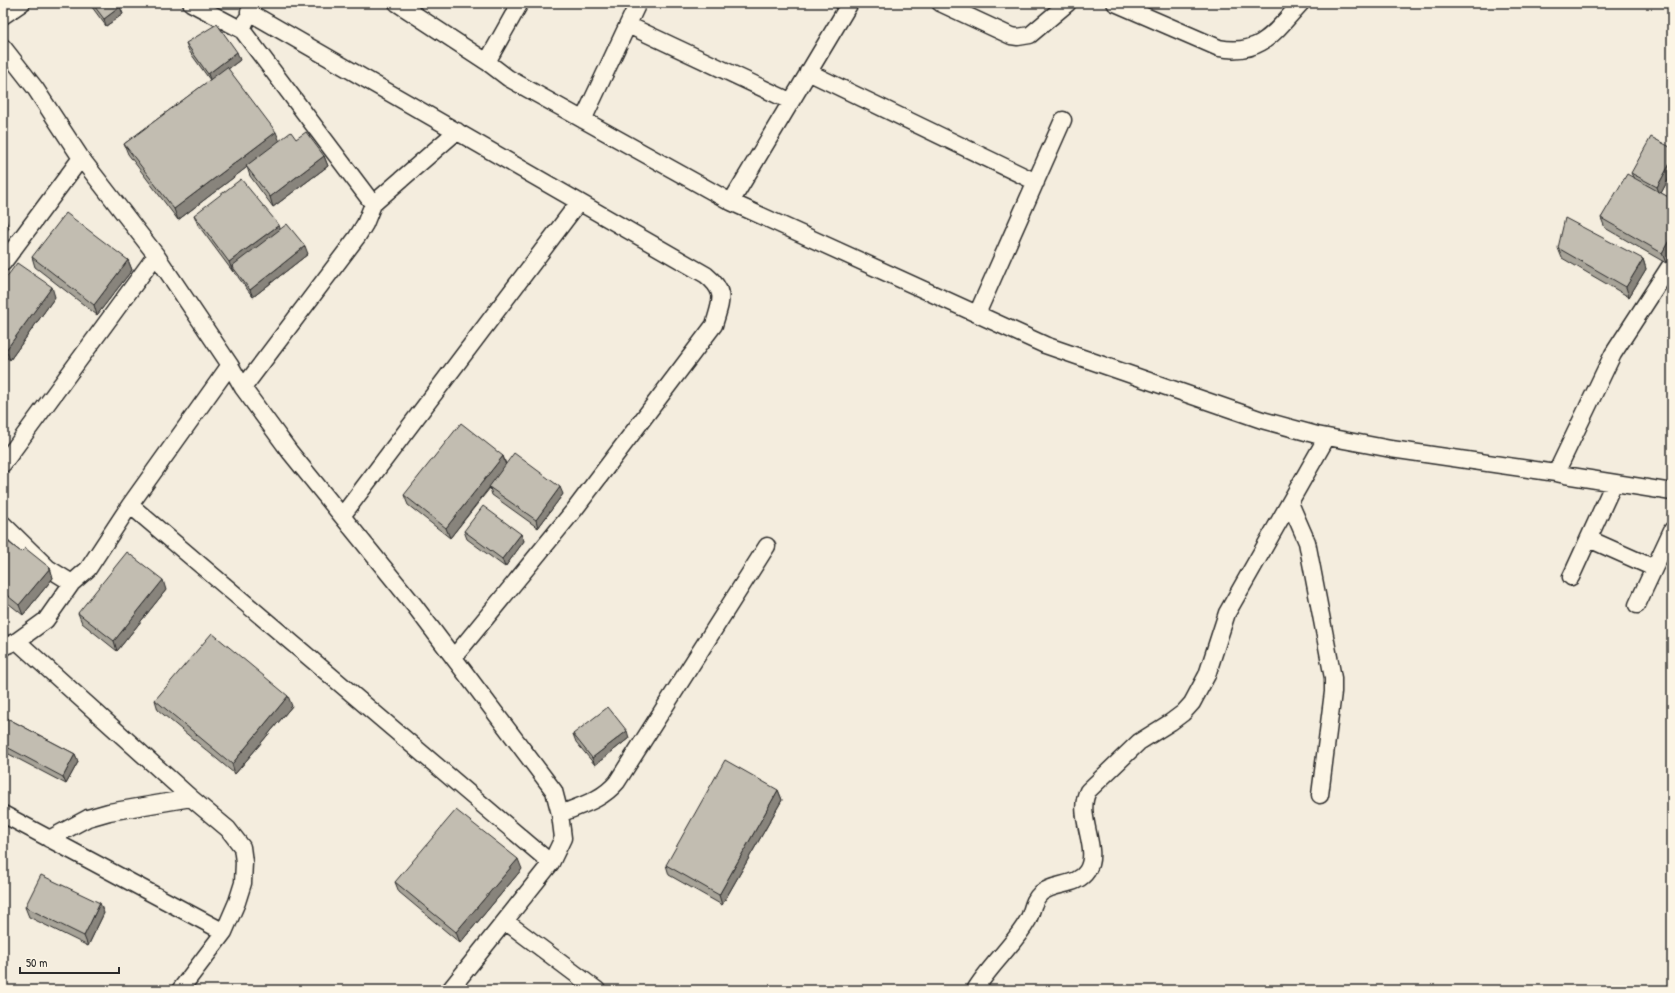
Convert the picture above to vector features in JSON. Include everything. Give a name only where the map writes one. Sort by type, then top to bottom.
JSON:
[{"type":"street","points":[[3,16],[22,3]]},
{"type":"street","points":[[191,3],[242,30],[373,204]]},
{"type":"street","points":[[397,3],[487,62],[508,78],[731,202],[1045,345],[1262,420],[1327,437],[1391,449],[1556,472],[1565,475],[1672,492]]},
{"type":"street","points":[[487,62],[520,3]]},
{"type":"street","points":[[583,120],[638,3]]},
{"type":"street","points":[[731,202],[850,3]]},
{"type":"street","points":[[940,3],[1011,36],[1018,37],[1030,35],[1068,3]]},
{"type":"street","points":[[1115,3],[1220,48],[1231,50],[1243,50],[1264,42],[1301,3]]},
{"type":"street","points":[[242,30],[249,8],[457,131],[706,275],[717,284],[721,295],[720,306],[714,325],[575,509],[454,657]]},
{"type":"street","points":[[628,25],[790,101]]},
{"type":"street","points":[[4,51],[35,88],[81,158],[156,255],[230,365],[243,388],[290,452],[414,605],[554,791],[560,814],[563,838],[551,863],[450,990]]},
{"type":"street","points":[[808,72],[1036,182]]},
{"type":"street","points":[[977,314],[1063,120]]},
{"type":"street","points":[[243,388],[357,237],[365,224],[373,204],[457,131]]},
{"type":"street","points":[[3,263],[81,158]]},
{"type":"street","points":[[342,516],[579,202]]},
{"type":"street","points":[[3,464],[156,255]]},
{"type":"street","points":[[1556,472],[1613,354],[1672,263]]},
{"type":"street","points":[[180,990],[224,932],[237,902],[243,883],[244,862],[242,847],[228,829],[10,644],[46,620],[72,583],[88,569],[130,505],[230,365]]},
{"type":"street","points":[[975,990],[1029,918],[1036,898],[1043,891],[1073,882],[1082,877],[1087,871],[1091,857],[1084,798],[1088,791],[1139,742],[1171,722],[1183,713],[1192,703],[1207,675],[1227,613],[1327,437]]},
{"type":"street","points":[[1571,577],[1614,483]]},
{"type":"street","points":[[1290,503],[1307,542],[1333,678],[1334,692],[1320,795]]},
{"type":"street","points":[[130,505],[551,863]]},
{"type":"street","points":[[3,524],[48,568],[72,583]]},
{"type":"street","points":[[1637,605],[1672,530]]},
{"type":"street","points":[[1589,539],[1654,568]]},
{"type":"street","points":[[560,814],[600,797],[609,791],[617,782],[767,546]]},
{"type":"street","points":[[50,839],[88,818],[109,812],[191,798]]},
{"type":"street","points":[[3,814],[224,932]]},
{"type":"street","points":[[505,921],[597,990]]},
{"type":"building","points":[[92,3],[118,3],[120,7],[104,19]]},
{"type":"building","points":[[217,24],[237,52],[208,74],[186,43]]},
{"type":"building","points":[[227,67],[276,132],[174,209],[124,144]]},
{"type":"building","points":[[291,132],[296,139],[306,132],[324,156],[270,197],[246,166]]},
{"type":"building","points":[[1651,137],[1672,148],[1672,160],[1657,187],[1631,173]]},
{"type":"building","points":[[1627,174],[1672,199],[1672,235],[1662,253],[1601,218]]},
{"type":"building","points":[[241,179],[279,225],[229,262],[194,215]]},
{"type":"building","points":[[66,213],[128,260],[94,305],[32,257]]},
{"type":"building","points":[[1565,218],[1643,259],[1626,287],[1558,248]]},
{"type":"building","points":[[287,224],[305,246],[250,290],[232,266]]},
{"type":"building","points":[[17,263],[52,287],[6,350],[3,348],[3,282]]},
{"type":"building","points":[[461,423],[503,456],[446,528],[404,495]]},
{"type":"building","points":[[514,453],[560,487],[536,520],[489,487]]},
{"type":"building","points":[[483,506],[521,534],[502,559],[464,531]]},
{"type":"building","points":[[3,538],[21,552],[25,548],[50,568],[19,605],[3,592]]},
{"type":"building","points":[[127,552],[163,580],[114,641],[78,613]]},
{"type":"building","points":[[212,633],[288,696],[232,764],[155,700]]},
{"type":"building","points":[[608,707],[627,731],[592,758],[573,734]]},
{"type":"building","points":[[3,716],[75,754],[63,777],[3,745]]},
{"type":"building","points":[[725,760],[778,790],[719,895],[666,865]]},
{"type":"building","points":[[456,810],[518,859],[456,932],[395,882]]},
{"type":"building","points":[[41,875],[100,903],[84,936],[25,907]]}]
